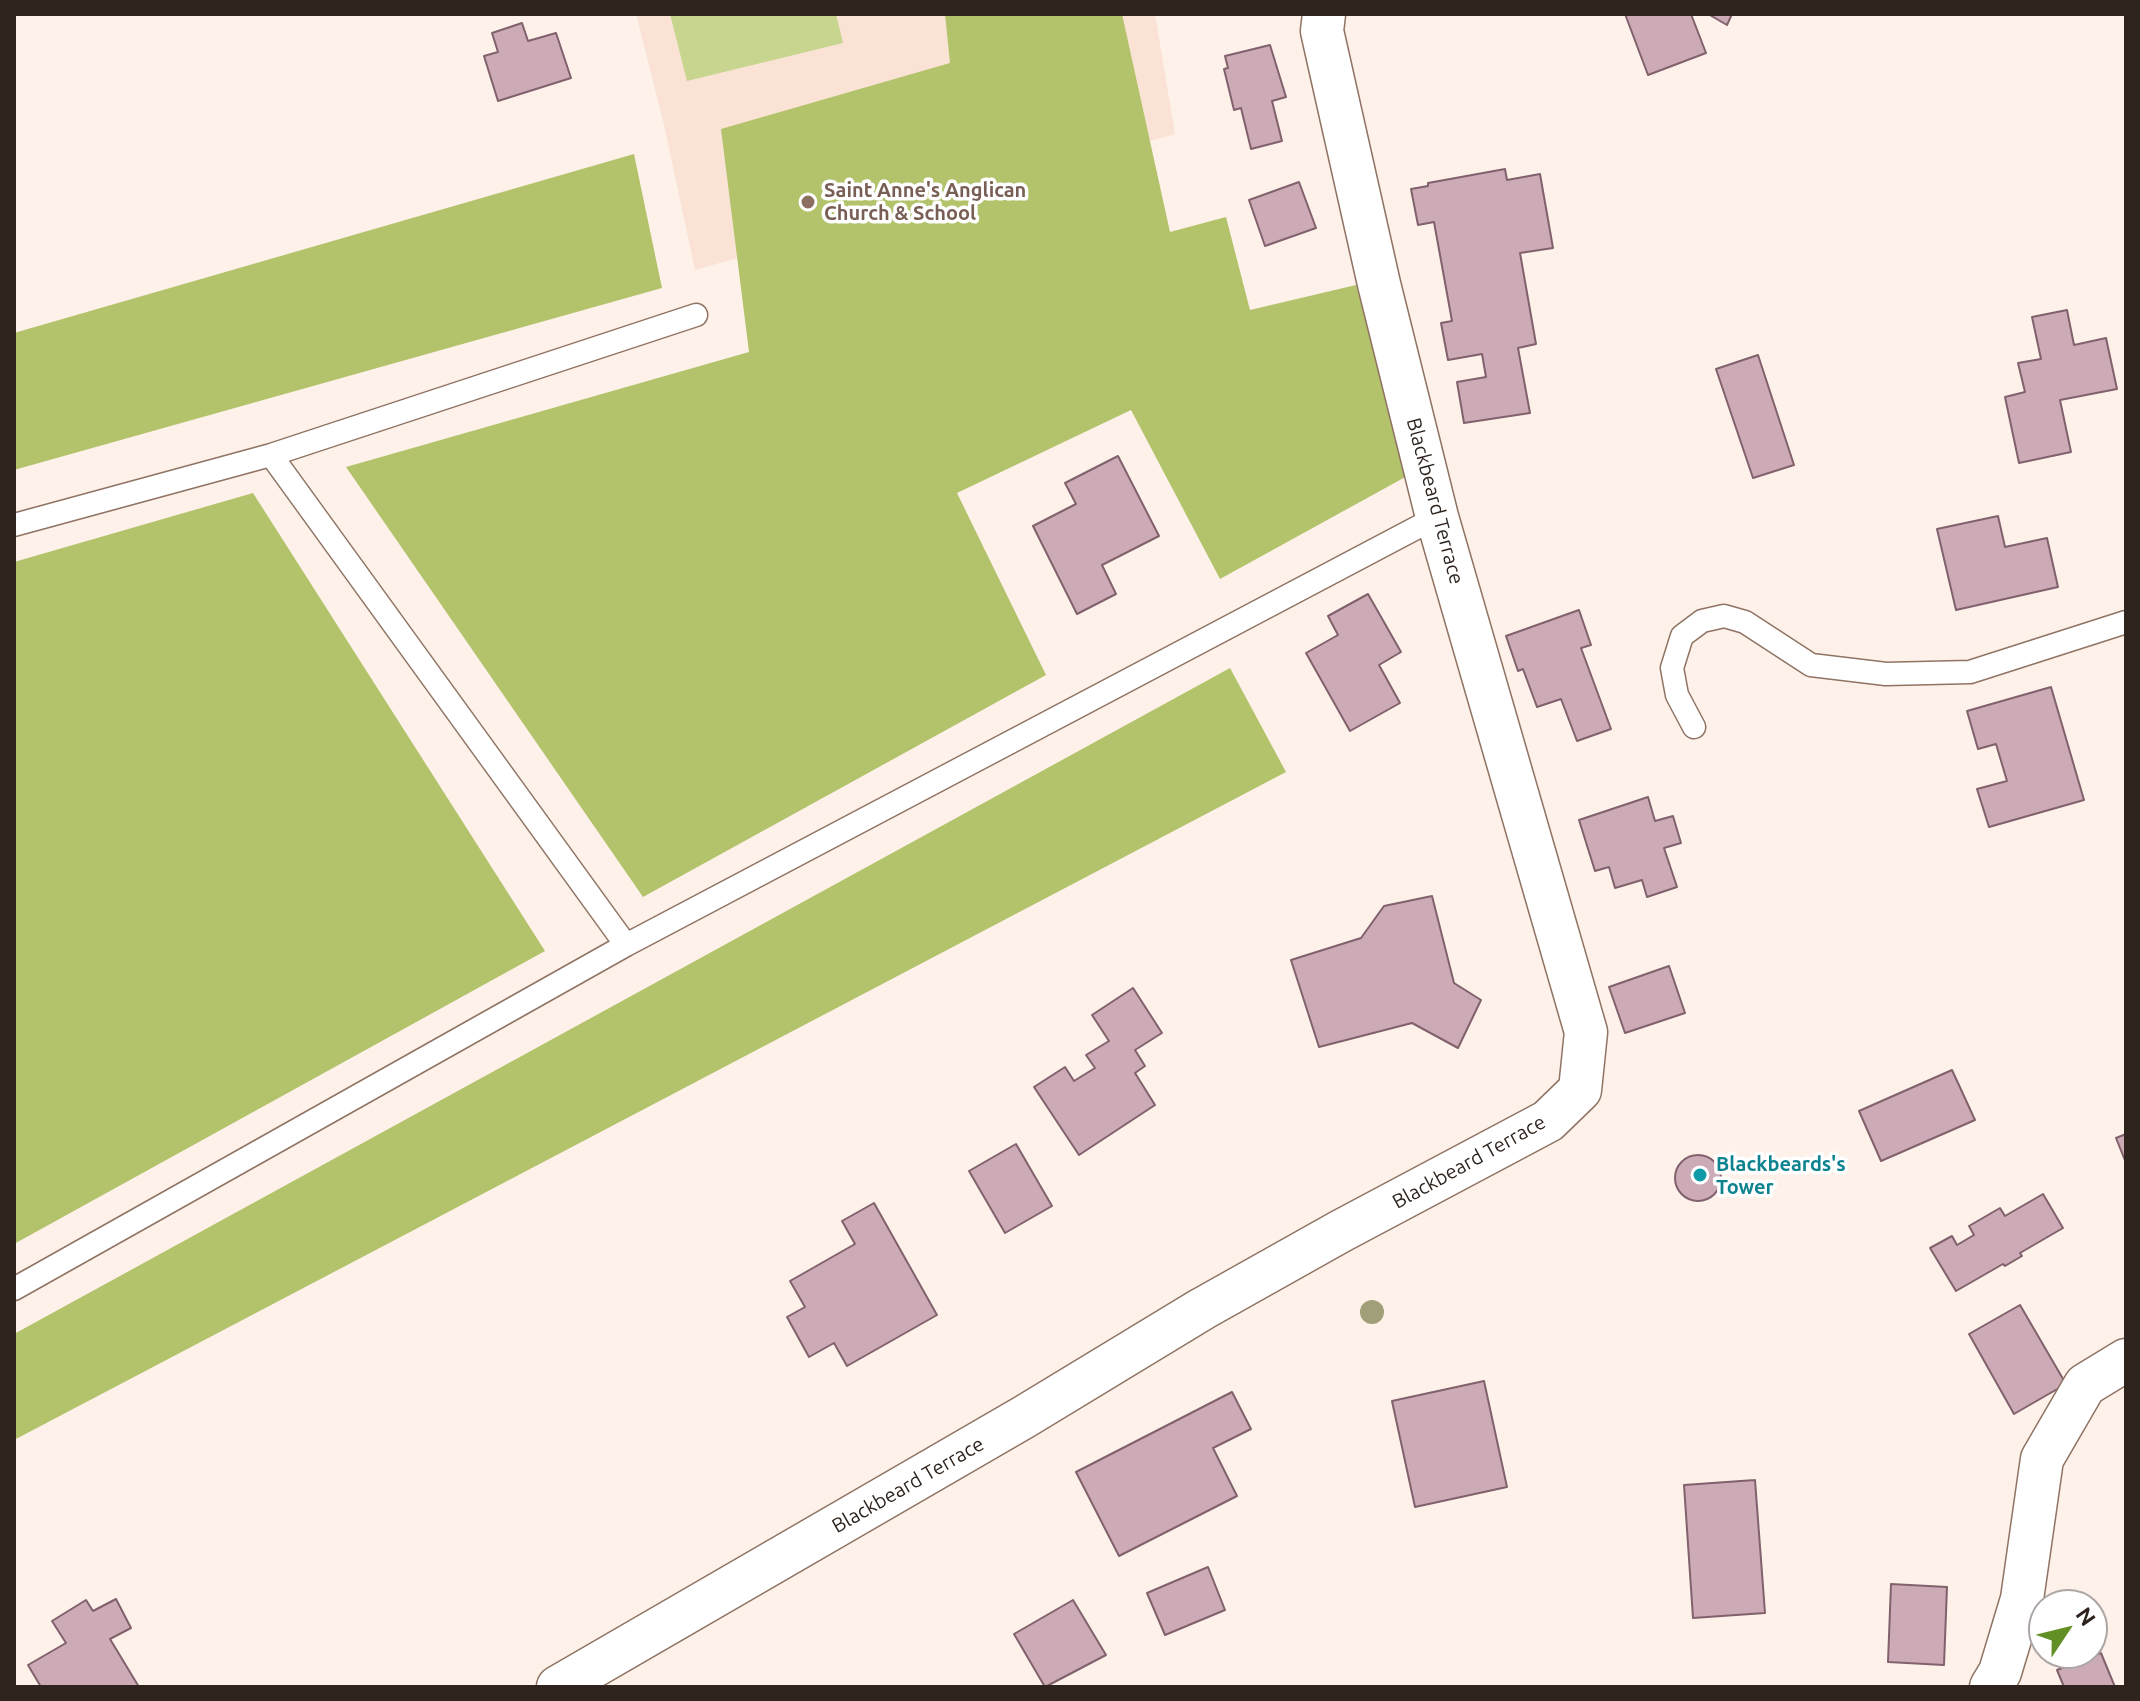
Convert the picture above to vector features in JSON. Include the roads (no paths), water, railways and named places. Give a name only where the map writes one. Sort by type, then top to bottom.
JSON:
[{"type":"street","name":"Blackbeard Terrace","points":[[558,1687],[1024,1417],[1202,1309],[1548,1121],[1580,1090],[1586,1032],[1437,517],[1372,255],[1322,31],[1324,14]]},
{"type":"street","points":[[1991,1687],[2000,1672],[2022,1599],[2042,1459],[2085,1385],[2126,1360]]},
{"type":"lane","points":[[14,525],[271,455],[696,315]]},
{"type":"lane","points":[[271,455],[626,945]]},
{"type":"lane","points":[[14,1289],[626,945],[1437,517]]},
{"type":"lane","points":[[1694,727],[1677,695],[1672,668],[1682,636],[1702,621],[1724,616],[1745,622],[1811,665],[1886,674],[1970,672],[2126,622]]},
{"type":"place","name":"Saint Anne's Anglican Church & School","points":[[808,202]]},
{"type":"place","name":"Blackbeards's Tower","points":[[1700,1175]]}]
